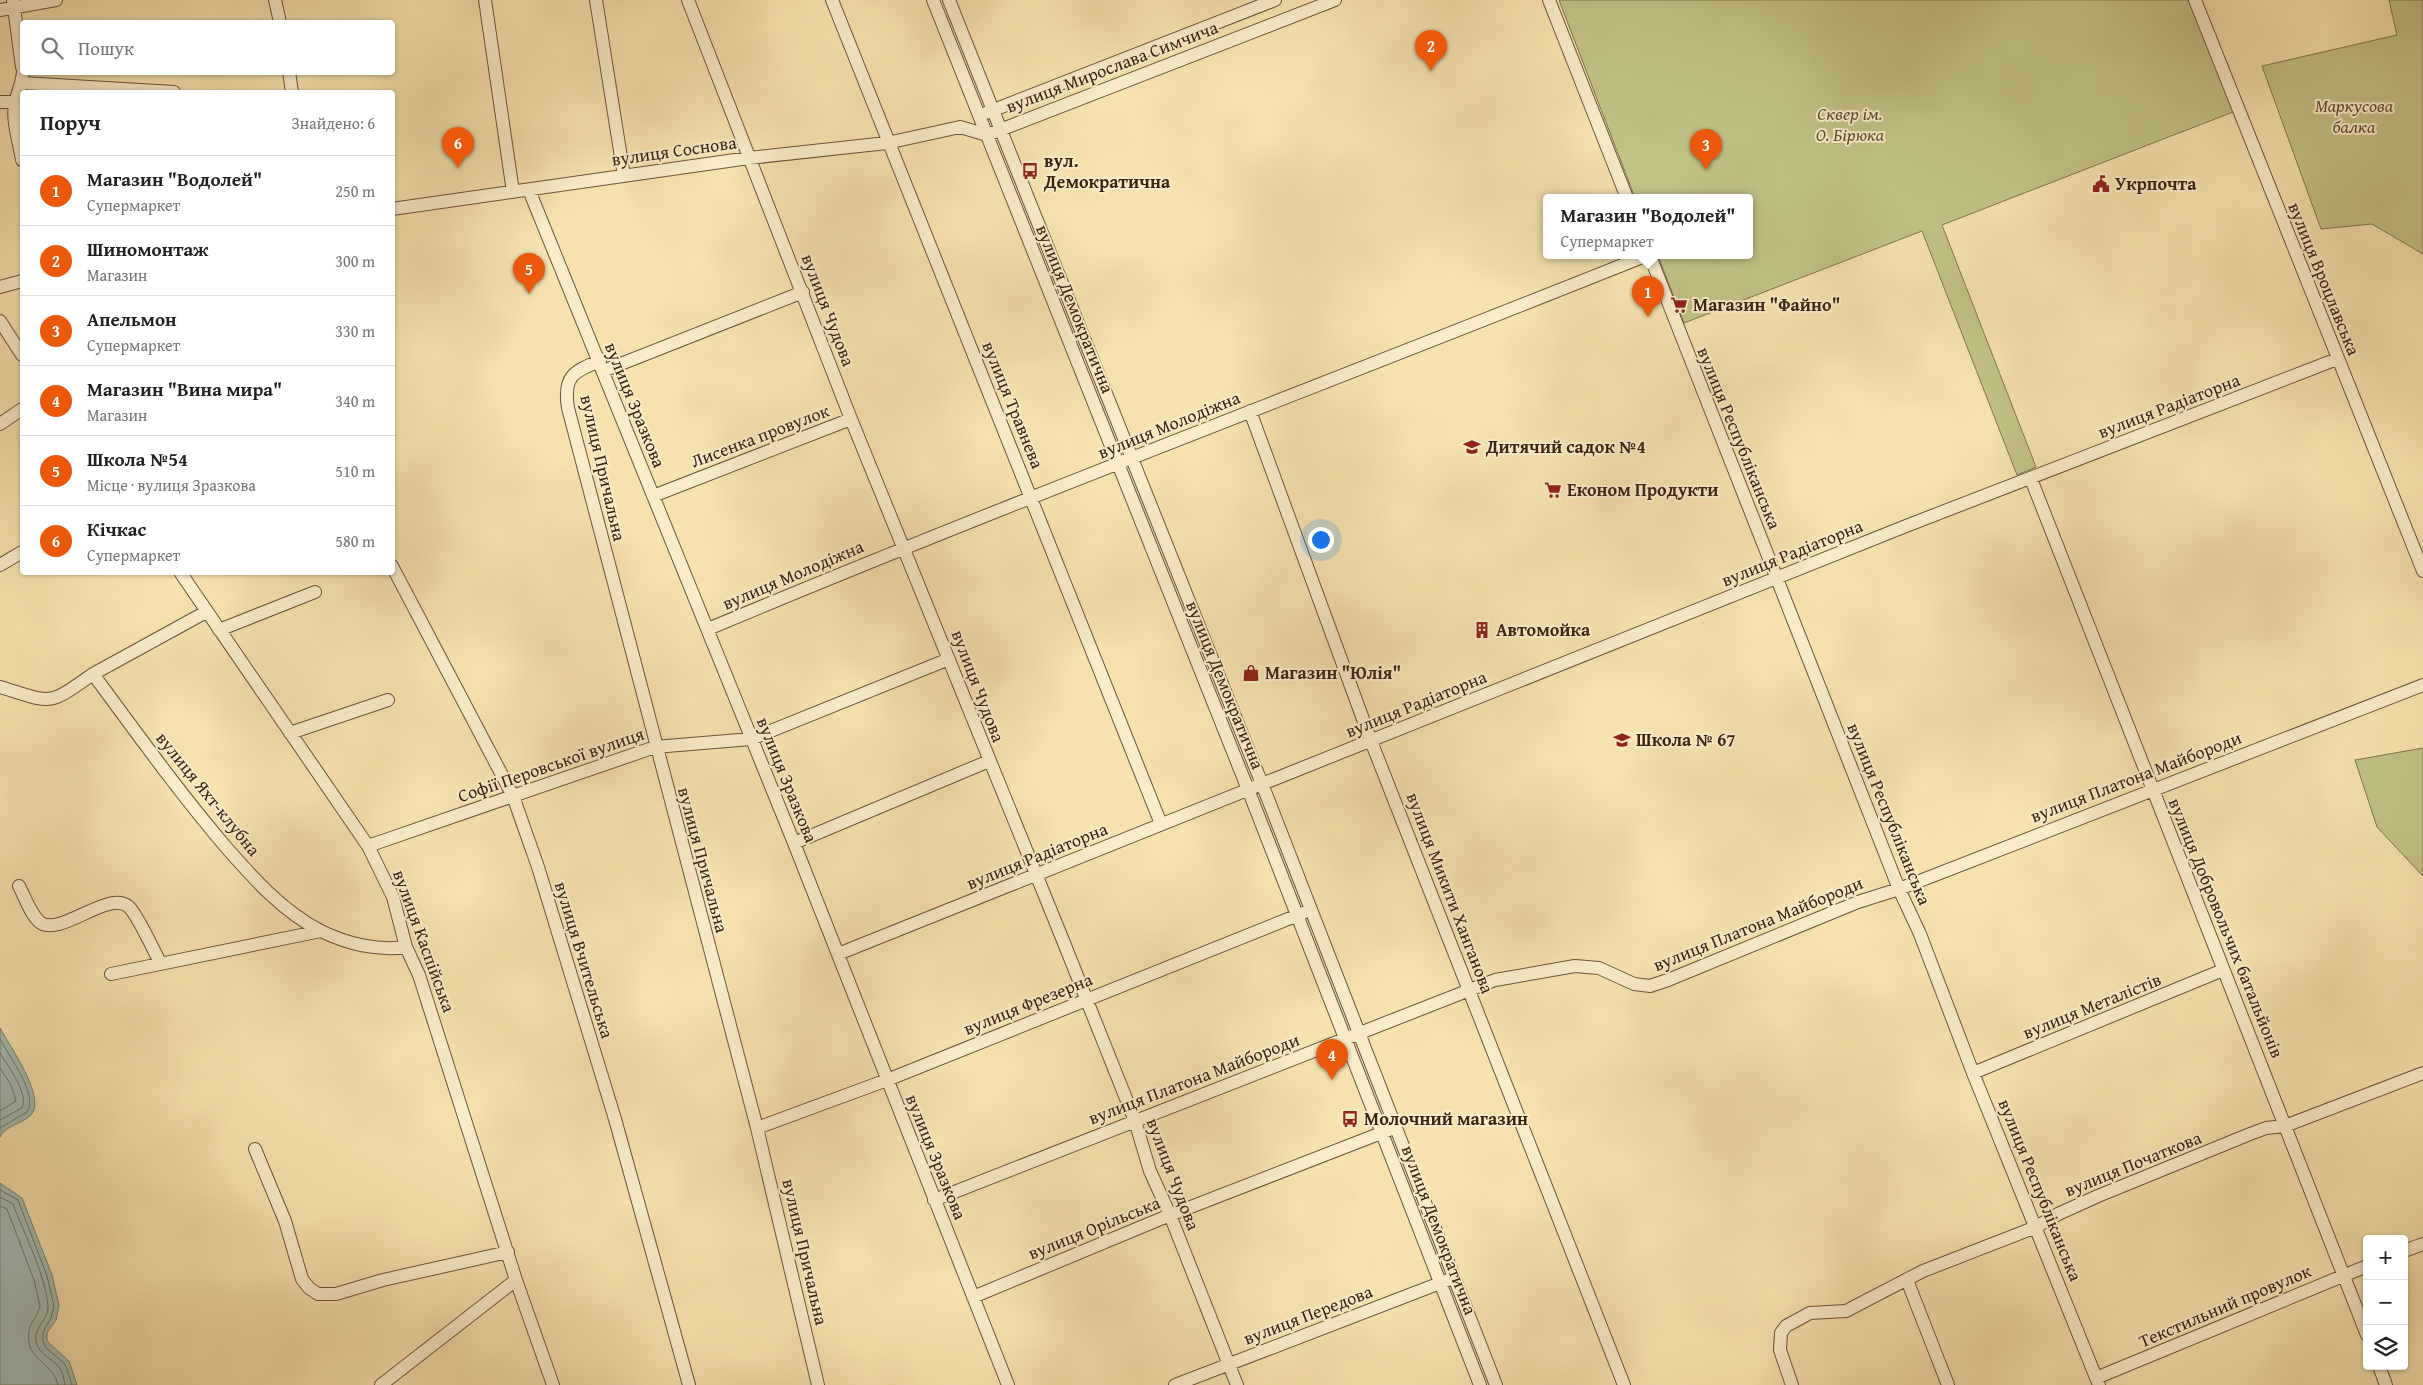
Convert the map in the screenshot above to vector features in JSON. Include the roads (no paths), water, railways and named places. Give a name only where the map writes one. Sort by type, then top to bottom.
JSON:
[{"type":"street","points":[[0,10],[13,4],[56,0]]},
{"type":"street","points":[[275,0],[280,20]]},
{"type":"street","points":[[485,0],[513,192]]},
{"type":"street","points":[[596,0],[624,176]]},
{"type":"street","name":"вулиця Чудова","points":[[688,0],[851,419],[1135,1121],[1147,1164],[1170,1215],[1237,1385]]},
{"type":"street","name":"вулиця Травнева","points":[[832,0],[887,143],[1033,499],[1161,824]]},
{"type":"street","name":"вулиця Демократична","points":[[933,0],[1248,788],[1480,1385]]},
{"type":"street","name":"вулиця Демократична","points":[[949,0],[1262,783],[1496,1385]]},
{"type":"street","name":"вулиця Мирослава Симчича","points":[[960,127],[979,116],[1275,0]]},
{"type":"street","name":"вулиця Мирослава Симчича","points":[[987,135],[1335,0]]},
{"type":"street","points":[[1549,0],[1625,194]]},
{"type":"street","name":"вулиця Вроцлавська","points":[[2195,0],[2423,571]]},
{"type":"street","points":[[13,4],[20,53]]},
{"type":"street","points":[[289,75],[292,90]]},
{"type":"street","points":[[20,150],[15,125],[15,102],[23,78],[152,90]]},
{"type":"street","points":[[0,102],[15,102]]},
{"type":"street","points":[[960,127],[987,135]]},
{"type":"street","name":"вулиця Соснова","points":[[395,209],[749,158],[887,143],[960,127]]},
{"type":"street","name":"вулиця Зразкова","points":[[529,190],[794,843],[1008,1385]]},
{"type":"street","name":"вулиця Молодіжна","points":[[708,629],[904,547],[1033,499],[1131,458],[1637,259]]},
{"type":"street","name":"вулиця Республіканська","points":[[1651,259],[1898,889],[1920,934],[1973,1073],[2098,1382]]},
{"type":"street","points":[[0,287],[20,282]]},
{"type":"street","points":[[602,366],[803,292]]},
{"type":"street","points":[[0,321],[20,352]]},
{"type":"street","name":"вулиця Радіаторна","points":[[838,954],[1035,876],[1248,788],[1777,580],[1906,526],[2337,359]]},
{"type":"street","name":"вулиця Причальна","points":[[602,366],[577,370],[570,377],[566,396],[655,747],[757,1128],[818,1385]]},
{"type":"street","points":[[0,424],[20,411]]},
{"type":"street","name":"вулиця Микити Ханганова","points":[[1250,411],[1371,741],[1624,1385]]},
{"type":"street","name":"Лисенка провулок","points":[[653,496],[851,419]]},
{"type":"street","name":"вулиця Добровольчих батальйонів","points":[[2031,479],[2151,789],[2363,1325]]},
{"type":"street","points":[[0,565],[20,553]]},
{"type":"street","name":"вулиця Вчительська","points":[[395,572],[513,796],[538,867],[615,1119],[689,1385]]},
{"type":"street","name":"вулиця Каспійська","points":[[182,575],[368,846],[393,897],[406,947],[419,975],[516,1280],[553,1385]]},
{"type":"street","points":[[219,630],[315,592]]},
{"type":"street","points":[[0,687],[41,700],[52,700],[93,674],[206,612]]},
{"type":"street","name":"Софії Перовської вулиця","points":[[368,846],[655,747],[751,739],[949,659]]},
{"type":"street","name":"вулиця Яхт-клубна","points":[[93,674],[178,790],[251,877],[267,892],[322,931],[370,947],[390,949],[406,947]]},
{"type":"street","name":"вулиця Платона Майбороди","points":[[934,1200],[1495,980],[1574,966],[1599,968],[1634,984],[1650,986],[1858,902],[1898,889],[2423,684]]},
{"type":"street","points":[[290,733],[388,700]]},
{"type":"street","points":[[794,843],[988,761]]},
{"type":"street","points":[[20,886],[38,920],[47,925],[79,916],[104,905],[112,903],[125,905],[134,914],[161,964]]},
{"type":"street","name":"вулиця Фрезерна","points":[[757,1128],[887,1080],[1311,910]]},
{"type":"street","points":[[112,974],[322,931]]},
{"type":"street","name":"вулиця Металістів","points":[[1973,1073],[2223,970]]},
{"type":"street","name":"вулиця Початкова","points":[[1792,1385],[1780,1350],[1780,1333],[1786,1326],[1810,1313],[1846,1311],[1954,1258],[2036,1227],[2058,1214],[2098,1196],[2250,1134],[2266,1128],[2286,1126],[2423,1073]]},
{"type":"street","name":"вулиця Орільська","points":[[974,1296],[1170,1215],[1396,1128]]},
{"type":"street","points":[[255,1149],[285,1221],[302,1279],[309,1288],[318,1294],[336,1294],[383,1280],[508,1252]]},
{"type":"street","points":[[2408,1250],[2423,1244]]},
{"type":"street","name":"Текстильний провулок","points":[[2098,1382],[2363,1268]]},
{"type":"street","name":"вулиця Передова","points":[[1175,1385],[1454,1278]]},
{"type":"street","points":[[380,1385],[516,1280]]},
{"type":"street","points":[[1908,1280],[1948,1385]]},
{"type":"street","points":[[2380,1370],[2386,1385]]},
{"type":"water","points":[[0,1028],[31,1084],[35,1107],[31,1115],[10,1127],[0,1137]]},
{"type":"water","points":[[0,1183],[22,1198],[52,1275],[59,1305],[56,1320],[47,1333],[47,1340],[69,1361],[77,1385],[0,1385]]},
{"type":"place","name":"Шиномонтаж","points":[[1431,71]]},
{"type":"place","name":"Кічкас","points":[[458,168]]},
{"type":"place","name":"Апельмон","points":[[1706,170]]},
{"type":"place","name":"вул. Демократична","points":[[1030,171]]},
{"type":"place","name":"Укрпочта","points":[[2101,184]]},
{"type":"place","name":"Школа №54","points":[[529,294]]},
{"type":"place","name":"Магазин \"Файно\"","points":[[1679,305]]},
{"type":"place","name":"Магазин \"Водолей\"","points":[[1648,317]]},
{"type":"place","name":"Дитячий садок №4","points":[[1472,447]]},
{"type":"place","name":"Економ Продукти","points":[[1553,490]]},
{"type":"place","name":"Автомойка","points":[[1482,630]]},
{"type":"place","name":"Магазин \"Юлія\"","points":[[1251,673]]},
{"type":"place","name":"Школа № 67","points":[[1622,740]]},
{"type":"place","name":"Магазин \"Вина мира\"","points":[[1332,1080]]},
{"type":"place","name":"Молочний магазин","points":[[1350,1119]]},
{"type":"park label","name":"Маркусова балка","points":[[2354,116]]},
{"type":"park label","name":"Сквер ім. О. Бірюка","points":[[1850,124]]}]
